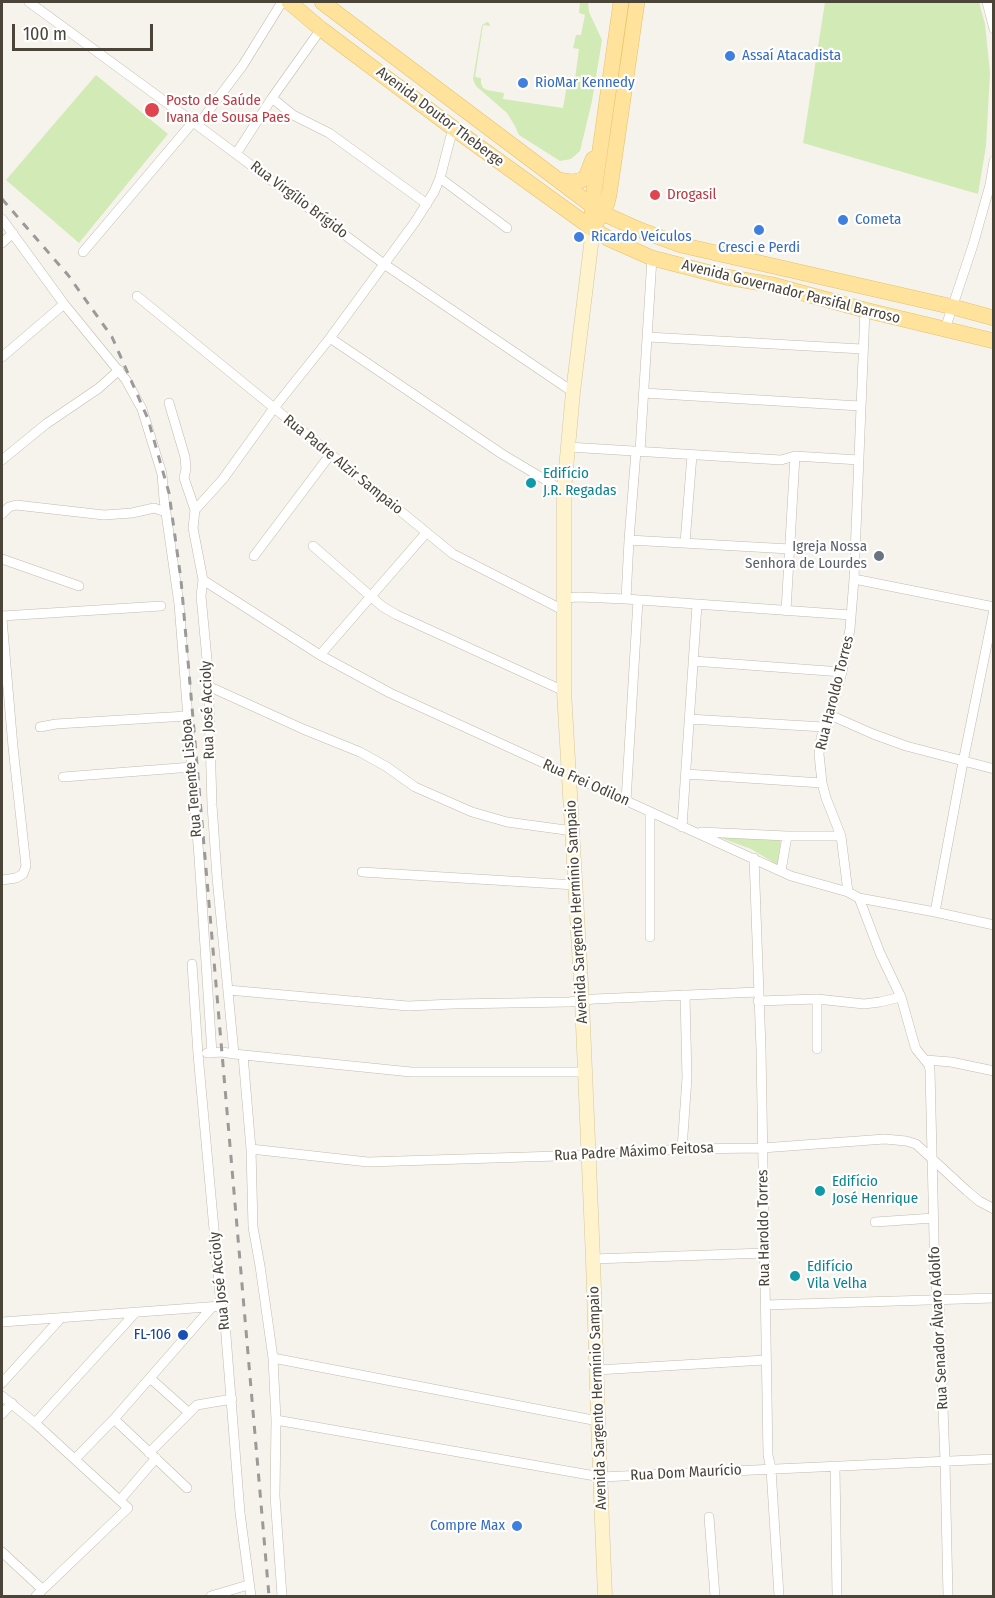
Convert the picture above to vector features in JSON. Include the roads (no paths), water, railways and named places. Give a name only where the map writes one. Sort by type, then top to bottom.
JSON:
[{"type":"main road","name":"Avenida Doutor Theberge","points":[[289,2],[371,67],[592,229]]},
{"type":"main road","name":"Avenida Doutor Theberge","points":[[322,2],[597,210]]},
{"type":"main road","name":"Avenida Sargento Hermínio Sampaio","points":[[608,1596],[598,1420],[582,1001],[564,691],[564,492],[573,392],[621,2]]},
{"type":"main road","name":"Avenida Sargento Hermínio Sampaio","points":[[597,210],[609,195],[637,2]]},
{"type":"main road","points":[[371,67],[381,62],[384,50]]},
{"type":"main road","points":[[558,180],[571,182],[586,177],[606,116]]},
{"type":"main road","name":"Avenida Governador Parsifal Barroso","points":[[597,210],[640,230],[681,245],[993,318]]},
{"type":"main road","name":"Avenida Governador Parsifal Barroso","points":[[592,229],[652,258],[726,277],[773,285],[993,341]]},
{"type":"street","name":"Rua Virgílio Brígido","points":[[29,2],[196,123],[384,264],[573,392]]},
{"type":"street","points":[[84,252],[243,65],[282,2]]},
{"type":"street","points":[[987,2],[993,29]]},
{"type":"street","points":[[237,154],[272,98],[321,29]]},
{"type":"street","points":[[272,98],[293,115],[329,133],[427,204]]},
{"type":"street","points":[[195,510],[223,479],[273,408],[330,338],[415,222],[441,178],[453,128]]},
{"type":"street","points":[[945,329],[990,185],[993,161]]},
{"type":"street","points":[[441,178],[507,228]]},
{"type":"street","points":[[2,219],[64,304],[119,370],[99,388],[46,424],[2,460]]},
{"type":"street","points":[[2,243],[13,233]]},
{"type":"street","points":[[626,599],[629,540],[644,393],[652,258]]},
{"type":"street","name":"Rua Padre Alzir Sampaio","points":[[137,296],[453,554],[564,604]]},
{"type":"street","points":[[2,357],[64,304]]},
{"type":"street","name":"Rua Haroldo Torres","points":[[848,892],[841,836],[822,783],[819,754],[824,727],[830,715],[842,672],[850,629],[865,310]]},
{"type":"street","points":[[648,337],[862,349]]},
{"type":"street","points":[[330,338],[494,449],[564,492]]},
{"type":"street","name":"Rua Tenente Lisboa","points":[[119,370],[142,409],[162,474],[179,604],[212,1053]]},
{"type":"street","points":[[644,393],[860,406]]},
{"type":"street","name":"Rua José Accioly","points":[[169,403],[185,457],[184,478],[195,510],[193,528],[203,580],[201,596],[208,686],[217,877],[228,990],[251,1149],[253,1227],[273,1358],[276,1420],[275,1496],[282,1596]]},
{"type":"street","points":[[568,447],[781,460],[795,456],[858,460]]},
{"type":"street","points":[[255,556],[330,455]]},
{"type":"street","points":[[685,543],[692,455]]},
{"type":"street","points":[[786,610],[795,456]]},
{"type":"street","points":[[2,514],[9,507],[16,505],[104,515],[125,514],[165,505]]},
{"type":"street","points":[[320,655],[426,533]]},
{"type":"street","points":[[629,540],[790,549]]},
{"type":"street","points":[[313,546],[383,607],[564,691]]},
{"type":"street","points":[[2,559],[79,586]]},
{"type":"street","points":[[854,579],[993,609],[935,912]]},
{"type":"street","name":"Rua Frei Odilon","points":[[203,580],[320,655],[390,693],[791,876],[848,892],[859,898],[993,925]]},
{"type":"street","points":[[564,604],[579,597],[850,615]]},
{"type":"street","points":[[626,801],[638,600]]},
{"type":"street","points":[[682,826],[698,605]]},
{"type":"street","points":[[2,880],[16,878],[23,874],[26,866],[2,617],[161,606]]},
{"type":"street","points":[[693,661],[842,672]]},
{"type":"street","points":[[208,686],[360,752],[387,767],[415,787],[472,812],[507,822],[573,831]]},
{"type":"street","points":[[830,715],[906,746],[993,769]]},
{"type":"street","points":[[40,727],[56,724],[188,717]]},
{"type":"street","points":[[689,718],[824,727]]},
{"type":"street","points":[[2,748],[13,747]]},
{"type":"street","points":[[63,777],[192,767]]},
{"type":"street","points":[[686,774],[822,783]]},
{"type":"street","points":[[650,812],[650,937]]},
{"type":"street","points":[[695,831],[787,836],[841,836]]},
{"type":"street","points":[[781,871],[787,836]]},
{"type":"street","name":"Rua Haroldo Torres","points":[[754,858],[761,1049],[768,1455],[771,1469],[779,1596]]},
{"type":"street","points":[[362,872],[575,885]]},
{"type":"street","name":"Rua Senador Álvaro Adolfo","points":[[859,898],[880,954],[901,997],[916,1048],[926,1060],[930,1070],[935,1280],[939,1300],[948,1596]]},
{"type":"street","name":"Rua José Accioly","points":[[192,964],[216,1307],[225,1323],[240,1513],[251,1596]]},
{"type":"street","points":[[228,990],[408,1006],[582,1001],[685,995],[758,996],[864,1004],[901,997]]},
{"type":"street","points":[[682,1149],[687,1078],[685,995]]},
{"type":"street","points":[[817,999],[817,1049]]},
{"type":"street","points":[[198,1054],[222,1052],[411,1072],[585,1072]]},
{"type":"street","points":[[926,1060],[951,1062],[993,1071]]},
{"type":"street","name":"Rua Padre Máximo Feitosa","points":[[251,1149],[368,1162],[589,1155],[682,1149],[762,1148],[885,1139],[916,1144],[979,1201],[993,1209]]},
{"type":"street","points":[[874,1222],[934,1218]]},
{"type":"street","points":[[593,1258],[765,1253]]},
{"type":"street","points":[[765,1305],[993,1298]]},
{"type":"street","points":[[2,1322],[216,1307]]},
{"type":"street","points":[[75,1459],[216,1307]]},
{"type":"street","points":[[35,1423],[136,1312]]},
{"type":"street","points":[[2,1383],[61,1318]]},
{"type":"street","points":[[273,1358],[598,1420]]},
{"type":"street","points":[[597,1370],[765,1360]]},
{"type":"street","points":[[150,1378],[189,1412]]},
{"type":"street","points":[[2,1396],[128,1508],[39,1593],[2,1552]]},
{"type":"street","points":[[120,1500],[189,1412],[197,1405],[232,1399]]},
{"type":"street","points":[[2,1414],[12,1403]]},
{"type":"street","points":[[114,1419],[187,1488]]},
{"type":"street","name":"Rua Dom Maurício","points":[[276,1420],[601,1477],[993,1459]]},
{"type":"street","points":[[835,1467],[837,1596]]},
{"type":"street","points":[[709,1517],[715,1596]]},
{"type":"street","points":[[210,1596],[248,1585]]},
{"type":"railway","points":[[2,199],[68,275],[112,337],[148,419],[169,493],[181,580],[269,1596]]},
{"type":"place","name":"Assaí Atacadista","points":[[730,56]]},
{"type":"place","name":"RioMar Kennedy","points":[[523,83]]},
{"type":"place","name":"Posto de Saúde Ivana de Sousa Paes","points":[[152,110]]},
{"type":"place","name":"Drogasil","points":[[655,195]]},
{"type":"place","name":"Cometa","points":[[843,220]]},
{"type":"place","name":"Cresci e Perdi","points":[[759,230]]},
{"type":"place","name":"Ricardo Veículos","points":[[579,237]]},
{"type":"place","name":"Edifício J.R. Regadas","points":[[531,483]]},
{"type":"place","name":"Igreja Nossa Senhora de Lourdes","points":[[879,556]]},
{"type":"place","name":"Edifício José Henrique","points":[[820,1191]]},
{"type":"place","name":"Edifício Vila Velha","points":[[795,1276]]},
{"type":"place","name":"FL-106","points":[[183,1335]]},
{"type":"place","name":"Compre Max","points":[[517,1526]]}]
